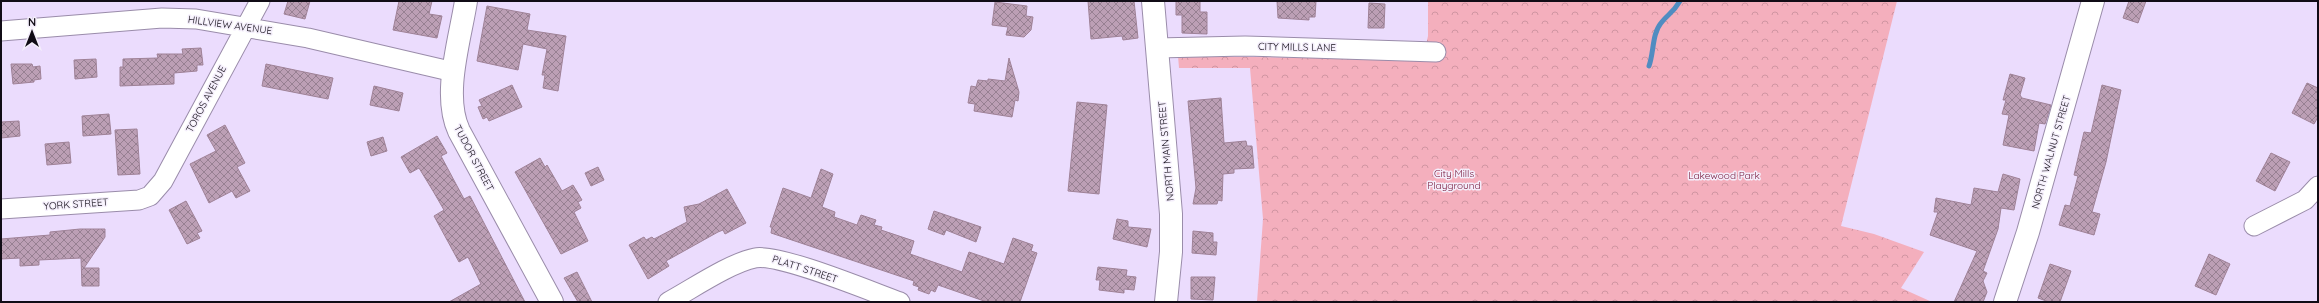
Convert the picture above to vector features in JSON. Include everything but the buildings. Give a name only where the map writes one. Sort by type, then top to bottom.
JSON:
[{"type":"street","name":"TOROS AVENUE","points":[[150,196],[163,181],[260,1]]},
{"type":"street","name":"TUDOR STREET","points":[[466,1],[454,72],[451,100],[456,124],[552,302]]},
{"type":"street","name":"NORTH MAIN STREET","points":[[1153,1],[1171,231],[1170,270],[1166,302]]},
{"type":"street","name":"NORTH WALNUT STREET","points":[[2005,302],[2028,232],[2093,1]]},
{"type":"street","name":"HILLVIEW AVENUE","points":[[1,30],[162,18],[196,19],[344,45],[454,72]]},
{"type":"street","name":"CITY MILLS LANE","points":[[1157,48],[1245,46],[1436,52]]},
{"type":"street","points":[[2254,226],[2305,200],[2318,189]]},
{"type":"street","name":"YORK STREET","points":[[1,209],[131,200],[150,196]]},
{"type":"street","name":"PLATT STREET","points":[[668,302],[741,263],[762,257],[783,261],[900,302]]},
{"type":"green space","points":[[1428,1],[1897,1],[1841,226],[1874,234],[1924,252],[1901,288],[1932,302],[1257,302],[1263,219],[1250,68],[1179,68],[1178,56],[1423,59],[1428,36]]},
{"type":"green space","points":[[1437,295],[1474,302],[1391,302]]},
{"type":"waterway","points":[[1649,66],[1658,27],[1680,1]]},
{"type":"park label","name":"Lakewood Park","points":[[1724,175]]},
{"type":"park label","name":"City Mills Playground","points":[[1454,178]]}]
